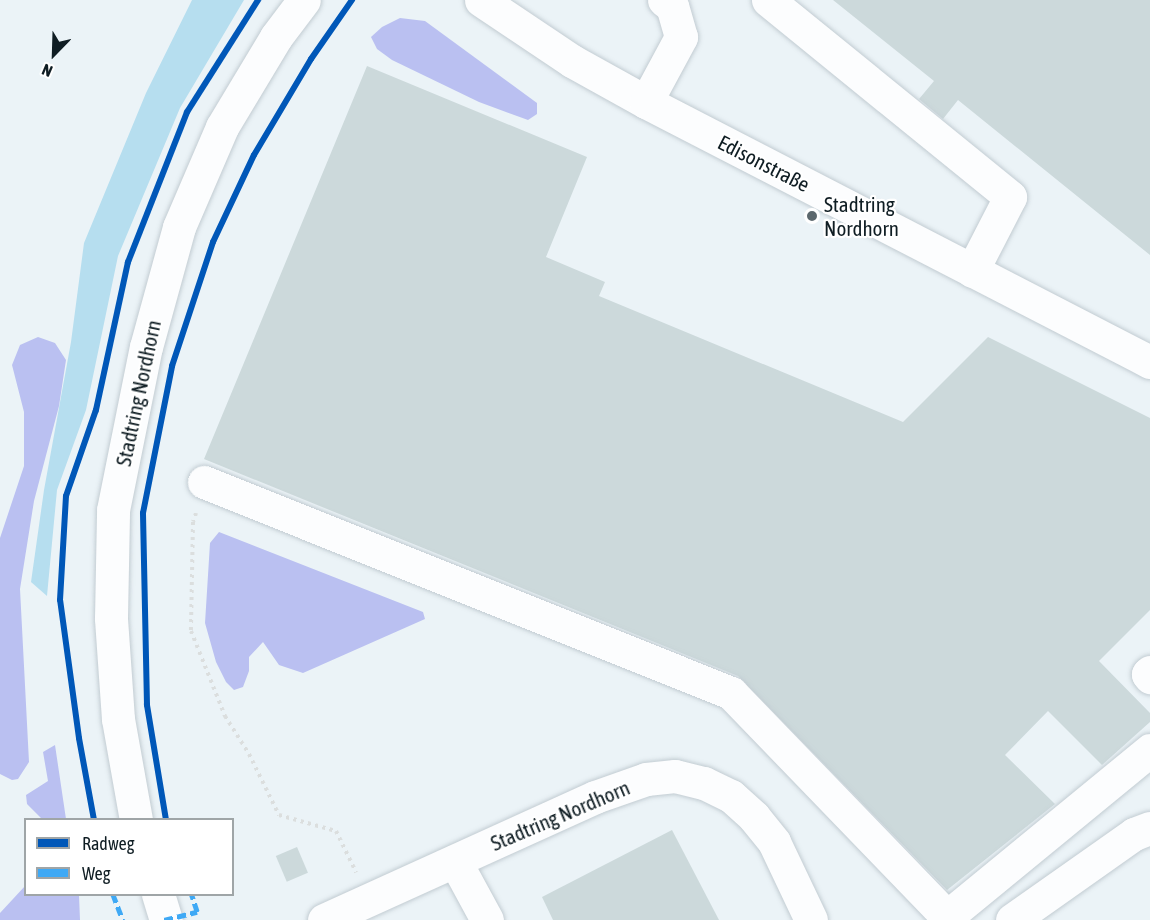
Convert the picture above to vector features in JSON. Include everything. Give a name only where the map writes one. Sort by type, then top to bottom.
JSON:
[{"type":"street","name":"Stadtring Nordhorn","points":[[136,818],[118,720],[111,618],[113,510],[143,359],[179,227],[222,127],[276,37],[304,0]]},
{"type":"street","name":"Edisonstraße","points":[[481,0],[572,60],[646,102],[1150,362]]},
{"type":"street","name":"Edisonstraße","points":[[507,0],[572,60]]},
{"type":"street","points":[[646,102],[681,37],[672,6],[664,0]]},
{"type":"street","points":[[768,0],[1010,197],[972,271]]},
{"type":"street","points":[[204,482],[731,693],[945,918],[1150,750]]},
{"type":"street","points":[[1150,672],[1148,674],[1150,677]]},
{"type":"street","name":"Stadtring Nordhorn","points":[[324,920],[595,797],[646,779],[675,776],[704,783],[731,796],[754,817],[774,842],[811,920]]},
{"type":"street","points":[[1012,920],[1134,834],[1150,828]]},
{"type":"street","points":[[455,861],[487,920]]},
{"type":"street","points":[[159,896],[166,920]]},
{"type":"path","points":[[204,482],[193,522],[191,631],[225,716],[249,754],[279,815],[336,831],[370,899]]},
{"type":"shaded area","points":[[192,0],[244,0],[180,108],[118,256],[86,410],[57,490],[47,596],[31,582],[44,490],[71,342],[84,243],[146,93]]},
{"type":"water","points":[[400,18],[425,21],[537,103],[537,114],[528,120],[479,102],[392,60],[377,49],[371,37],[382,27]]},
{"type":"water","points":[[38,337],[55,343],[66,360],[59,406],[34,501],[20,589],[29,762],[18,779],[12,780],[0,774],[0,538],[24,466],[24,412],[12,365],[20,345]]},
{"type":"water","points":[[219,532],[423,612],[425,619],[303,673],[279,665],[263,642],[249,657],[249,671],[243,687],[234,690],[226,682],[216,662],[205,623],[210,543]]},
{"type":"water","points":[[55,745],[66,818],[41,818],[27,804],[26,795],[48,781],[43,752]]},
{"type":"water","points":[[24,887],[24,896],[79,896],[80,920],[0,920],[0,913]]},
{"type":"building","points":[[833,0],[1150,0],[1150,255],[958,100],[943,119],[919,99],[934,81]]},
{"type":"building","points":[[367,66],[587,157],[546,257],[605,282],[599,296],[903,422],[988,337],[1150,418],[1150,610],[1099,661],[1150,713],[1150,722],[1102,765],[1048,711],[1005,755],[1055,804],[947,890],[738,676],[204,459]]},
{"type":"building","points":[[672,830],[719,920],[553,920],[542,897]]},
{"type":"building","points":[[297,847],[308,873],[287,882],[276,856]]},
{"type":"marked path","points":[[114,896],[123,920]]},
{"type":"marked path","points":[[164,920],[197,912],[192,896]]},
{"type":"cycle path","points":[[94,818],[79,738],[60,600],[66,496],[96,410],[128,262],[187,112],[258,0]]},
{"type":"cycle path","points":[[166,818],[147,705],[143,513],[172,366],[213,242],[254,155],[311,59],[352,0]]},
{"type":"place","name":"Stadtring Nordhorn","points":[[812,216]]}]
